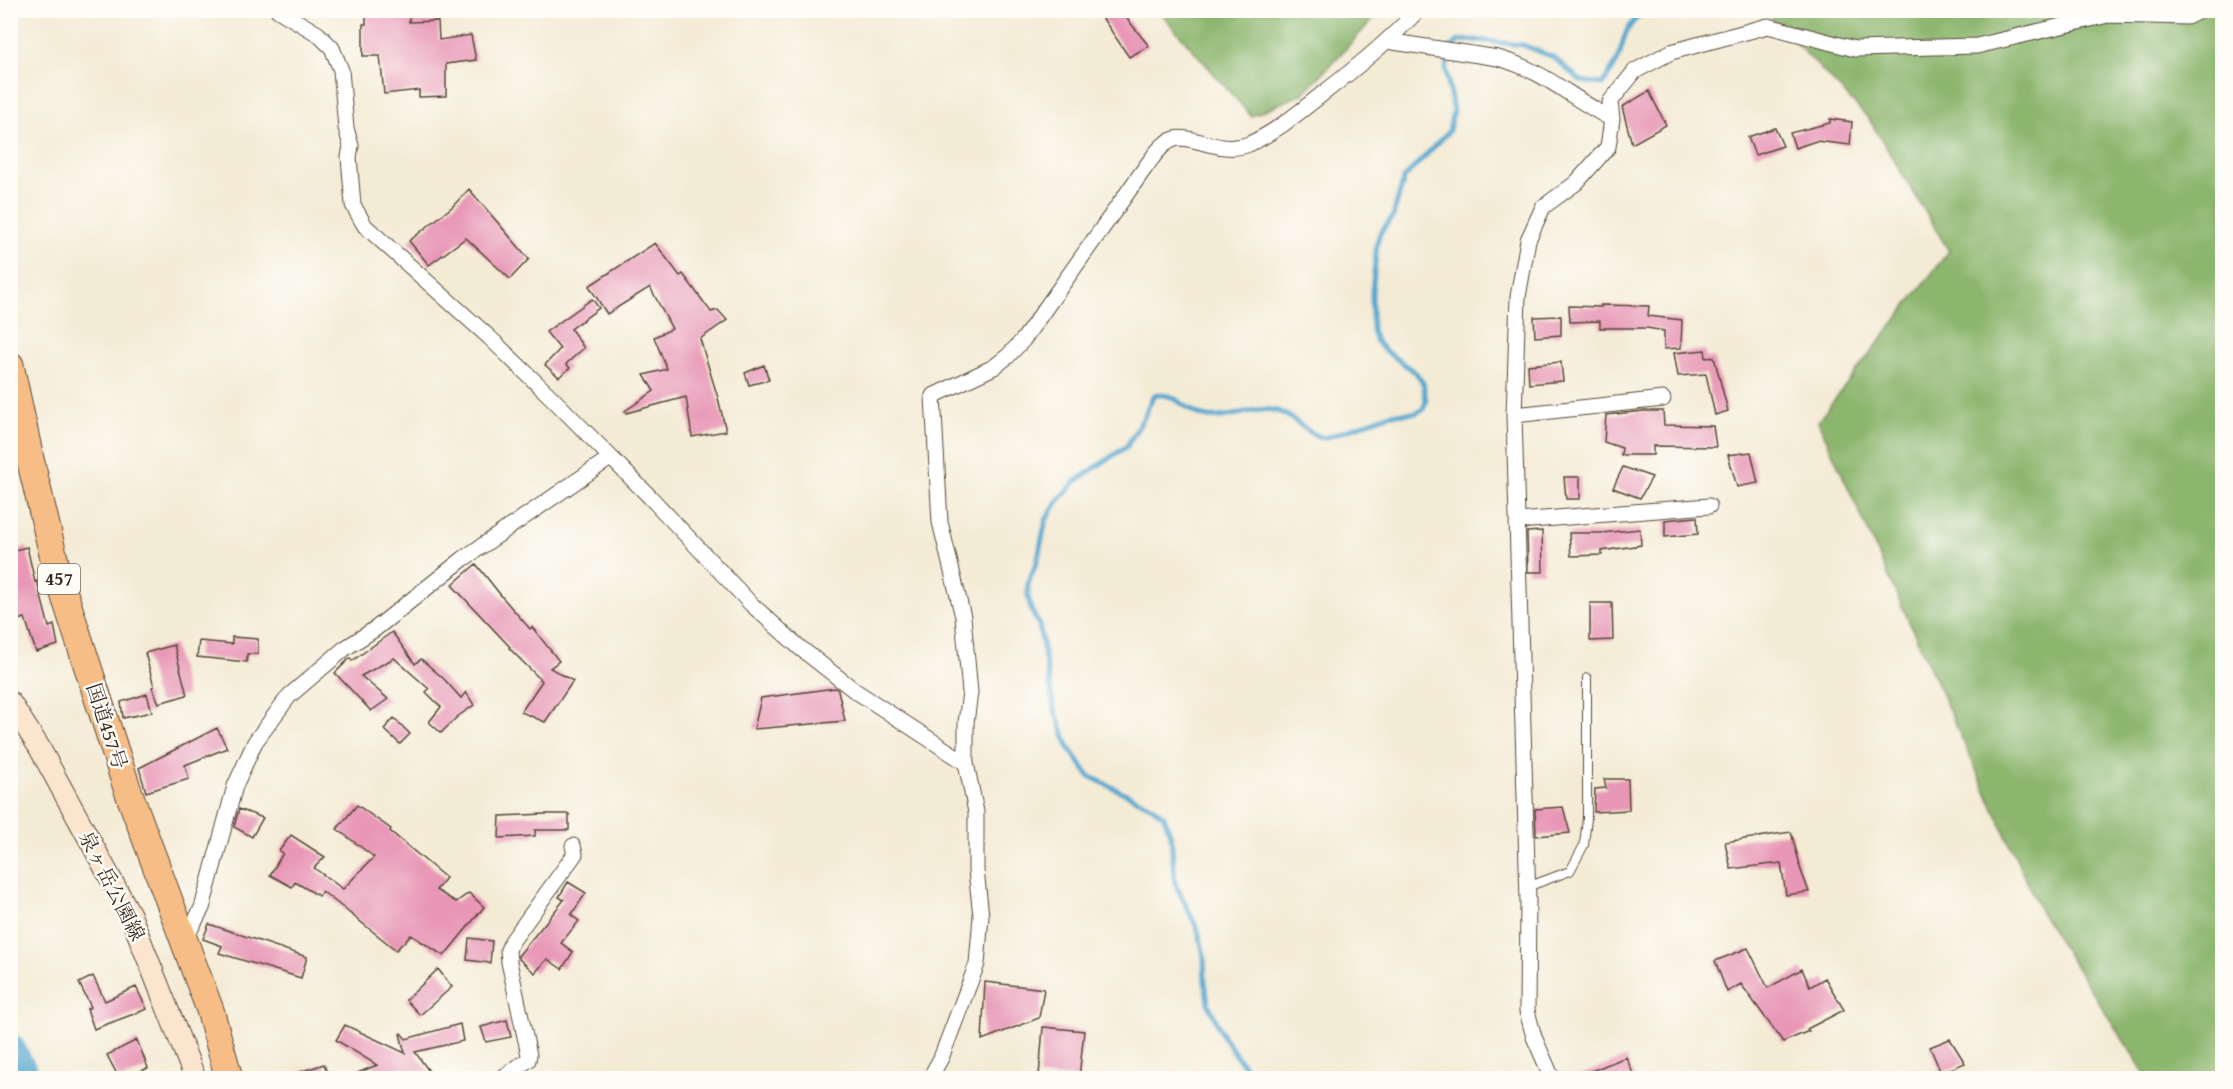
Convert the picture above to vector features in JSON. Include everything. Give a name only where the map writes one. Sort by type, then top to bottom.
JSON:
[{"type":"highway","name":"国道457号","points":[[10,365],[13,399],[58,575],[127,788],[210,1010],[229,1078]]},
{"type":"main road","name":"泉ヶ岳公園線","points":[[10,702],[39,747],[130,914],[195,1078]]},
{"type":"street","points":[[278,10],[318,34],[332,48],[341,70],[346,128],[351,146],[349,157],[353,205],[365,226],[490,338],[650,497],[737,591],[798,646],[854,690],[966,763]]},
{"type":"street","points":[[930,1078],[941,1058],[977,964],[981,916],[976,870],[976,812],[966,763],[969,681],[963,617],[940,522],[933,396],[994,367],[1015,348],[1036,323],[1147,165],[1164,145],[1178,138],[1194,140],[1214,147],[1232,148],[1252,142],[1279,128],[1387,41],[1418,10]]},
{"type":"street","points":[[1552,1078],[1533,1037],[1527,1011],[1527,887],[1514,415],[1518,297],[1528,240],[1543,207],[1576,183],[1608,147],[1612,119],[1610,102],[1635,71],[1671,52],[1768,26],[1855,49],[1977,46],[2108,15],[2187,18],[2201,10]]},
{"type":"street","points":[[1387,41],[1498,58],[1545,76],[1590,108],[1612,119]]},
{"type":"street","points":[[1514,415],[1663,399]]},
{"type":"street","points":[[184,941],[202,908],[235,786],[255,742],[289,696],[344,649],[375,629],[463,560],[610,458]]},
{"type":"street","points":[[1518,521],[1709,506]]},
{"type":"street","points":[[502,1078],[528,1060],[529,1055],[508,950],[512,941],[575,854],[573,846]]},
{"type":"lane","points":[[1527,887],[1569,871],[1584,845],[1587,818],[1587,678]]},
{"type":"green space","points":[[1159,11],[1381,11],[1304,93],[1251,116]]},
{"type":"green space","points":[[1765,11],[2222,11],[2222,1078],[2148,1078],[2042,915],[1818,421],[1949,251],[1869,119]]},
{"type":"building","points":[[366,10],[410,10],[409,22],[438,21],[439,40],[471,35],[476,60],[446,64],[446,96],[419,97],[419,90],[384,94],[380,56],[363,56],[363,24],[366,24]]},
{"type":"building","points":[[1097,10],[1120,10],[1149,46],[1129,57]]},
{"type":"building","points":[[1649,91],[1666,125],[1632,144],[1622,107]]},
{"type":"building","points":[[1830,119],[1852,122],[1850,145],[1816,141],[1795,148],[1790,133],[1830,123]]},
{"type":"building","points":[[1775,128],[1783,146],[1755,155],[1748,137]]},
{"type":"building","points":[[469,189],[529,259],[510,279],[466,238],[429,265],[409,241],[452,207]]},
{"type":"building","points":[[655,243],[680,276],[683,274],[711,312],[718,310],[727,320],[700,339],[726,431],[692,437],[686,397],[626,413],[625,411],[654,391],[644,375],[667,369],[654,337],[672,329],[650,287],[607,314],[589,286]]},
{"type":"building","points":[[592,299],[599,308],[571,329],[584,348],[566,364],[570,368],[559,377],[545,365],[560,349],[546,332]]},
{"type":"building","points":[[1601,305],[1649,306],[1648,316],[1682,320],[1681,348],[1664,349],[1664,331],[1647,328],[1600,328],[1600,321],[1570,322],[1569,306],[1601,307]]},
{"type":"building","points":[[1561,316],[1561,335],[1535,337],[1534,317]]},
{"type":"building","points":[[1705,350],[1706,358],[1714,357],[1728,411],[1715,415],[1706,374],[1678,376],[1674,353]]},
{"type":"building","points":[[1561,362],[1563,381],[1529,384],[1528,365]]},
{"type":"building","points":[[764,365],[769,380],[749,385],[745,373]]},
{"type":"building","points":[[1663,411],[1664,425],[1713,426],[1716,447],[1653,446],[1653,455],[1621,455],[1622,448],[1604,442],[1606,415]]},
{"type":"building","points":[[1751,452],[1758,483],[1737,487],[1728,455]]},
{"type":"building","points":[[1623,467],[1652,477],[1640,498],[1613,488]]},
{"type":"building","points":[[1564,477],[1580,477],[1580,499],[1566,499]]},
{"type":"building","points":[[1697,517],[1698,534],[1665,537],[1665,520]]},
{"type":"building","points":[[1640,529],[1641,545],[1602,551],[1602,555],[1571,556],[1569,533],[1602,533]]},
{"type":"building","points":[[1542,531],[1543,572],[1528,572],[1527,532]]},
{"type":"building","points":[[27,547],[49,627],[54,625],[58,645],[36,652],[25,618],[17,620],[10,597],[10,551]]},
{"type":"building","points":[[476,564],[559,661],[550,668],[573,681],[545,722],[521,712],[542,681],[452,585]]},
{"type":"building","points":[[1590,603],[1612,603],[1613,640],[1590,641]]},
{"type":"building","points":[[392,632],[415,664],[421,659],[461,698],[466,692],[474,705],[457,717],[441,733],[429,722],[441,707],[426,692],[429,689],[394,658],[361,676],[388,699],[371,711],[335,673],[350,658],[352,661]]},
{"type":"building","points":[[232,637],[258,639],[258,654],[247,654],[247,662],[197,657],[199,641],[232,644]]},
{"type":"building","points":[[174,645],[187,695],[159,703],[152,687],[154,686],[145,653]]},
{"type":"building","points":[[835,688],[838,690],[845,721],[754,729],[761,698]]},
{"type":"building","points":[[147,694],[152,712],[123,718],[121,702]]},
{"type":"building","points":[[394,718],[410,734],[400,744],[384,729]]},
{"type":"building","points":[[217,728],[227,748],[185,765],[189,779],[146,792],[139,768]]},
{"type":"building","points":[[1604,779],[1628,779],[1629,810],[1594,812],[1595,789],[1606,788]]},
{"type":"building","points":[[357,805],[391,829],[390,831],[446,878],[436,890],[456,902],[469,893],[484,907],[444,956],[411,935],[396,950],[322,891],[319,896],[295,882],[292,887],[270,875],[283,853],[279,851],[291,835],[325,857],[314,868],[343,889],[374,857],[337,829]]},
{"type":"building","points":[[1563,807],[1570,833],[1536,836],[1535,809]]},
{"type":"building","points":[[239,809],[263,818],[252,837],[234,827]]},
{"type":"building","points":[[569,814],[569,830],[535,830],[535,836],[499,838],[500,816]]},
{"type":"building","points":[[1791,832],[1799,865],[1809,892],[1786,895],[1781,863],[1731,869],[1725,842]]},
{"type":"building","points":[[568,882],[586,893],[571,915],[579,921],[561,943],[573,952],[562,969],[547,959],[535,973],[518,956],[564,900],[559,897]]},
{"type":"building","points":[[209,924],[307,957],[301,978],[219,953],[222,946],[203,939]]},
{"type":"building","points":[[469,938],[492,941],[490,963],[467,960]]},
{"type":"building","points":[[1748,948],[1768,988],[1802,969],[1810,987],[1825,978],[1844,1010],[1807,1029],[1809,1031],[1783,1042],[1741,984],[1727,992],[1715,961]]},
{"type":"building","points":[[438,969],[452,987],[420,1015],[406,1000]]},
{"type":"building","points":[[93,976],[105,1001],[136,987],[147,1009],[94,1029],[87,1009],[91,1007],[79,983]]},
{"type":"building","points":[[985,982],[1044,989],[1039,1018],[982,1040]]},
{"type":"building","points":[[507,1020],[511,1037],[486,1042],[481,1027]]},
{"type":"building","points":[[460,1024],[463,1041],[415,1052],[434,1078],[345,1078],[377,1065],[336,1040],[345,1025],[405,1053],[401,1033],[406,1039]]},
{"type":"building","points":[[1043,1027],[1084,1031],[1079,1078],[1039,1076]]},
{"type":"building","points":[[1950,1039],[1965,1063],[1941,1073],[1930,1047]]},
{"type":"building","points":[[137,1040],[148,1068],[125,1078],[119,1078],[107,1055]]},
{"type":"building","points":[[1626,1057],[1635,1078],[1574,1078]]},
{"type":"building","points":[[324,1064],[329,1078],[288,1078],[288,1076]]},
{"type":"waterway","points":[[1252,1078],[1223,1036],[1208,1003],[1204,955],[1198,930],[1175,883],[1171,836],[1164,816],[1151,806],[1089,776],[1069,748],[1054,708],[1039,625],[1031,610],[1028,596],[1028,582],[1037,562],[1046,520],[1058,501],[1076,481],[1127,446],[1153,396],[1168,396],[1200,415],[1208,417],[1260,410],[1277,411],[1312,433],[1325,438],[1391,414],[1416,413],[1423,409],[1426,401],[1423,383],[1416,373],[1383,349],[1376,341],[1372,330],[1372,292],[1377,243],[1380,233],[1393,216],[1404,178],[1449,131],[1453,111],[1446,69],[1450,48],[1459,41],[1476,40],[1523,45],[1553,57],[1581,81],[1602,84],[1618,59],[1629,27],[1646,10]]},
{"type":"waterway","points":[[10,1048],[26,1078]]}]
